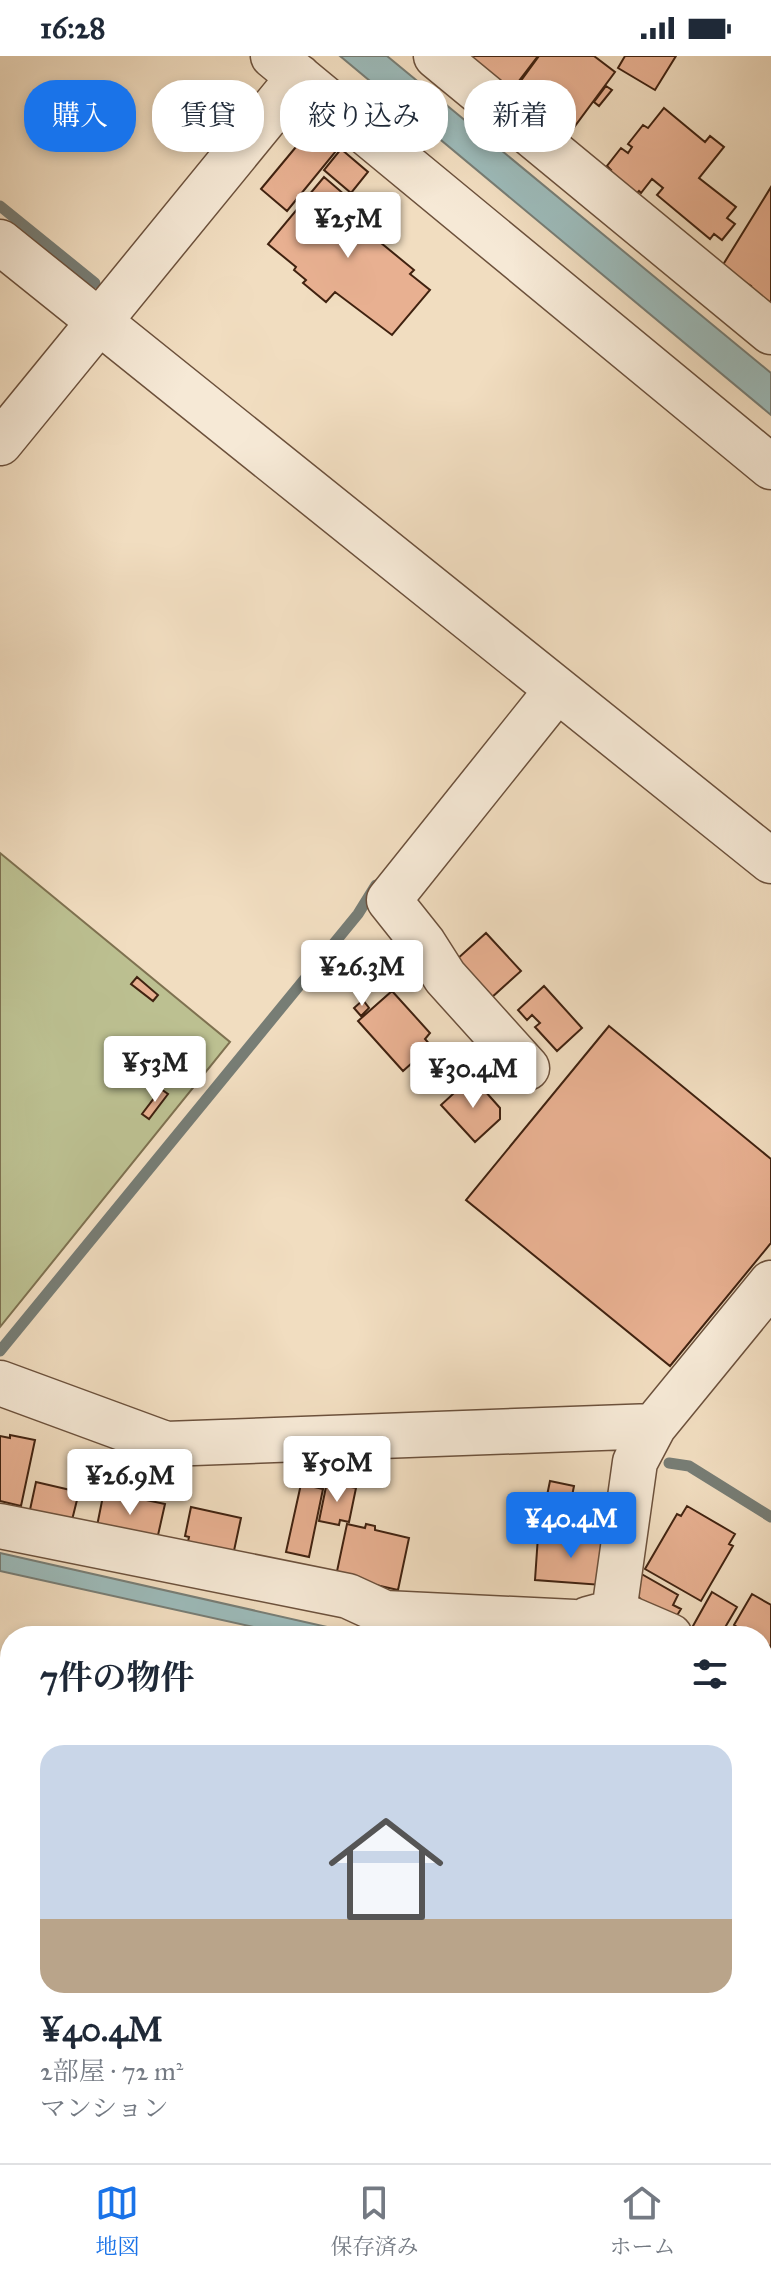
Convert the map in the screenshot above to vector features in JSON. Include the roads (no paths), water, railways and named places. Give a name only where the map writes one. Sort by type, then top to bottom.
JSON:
[{"type":"street","points":[[436,56],[771,332]]},
{"type":"street","points":[[0,443],[97,323],[292,65],[771,467]]},
{"type":"street","points":[[0,242],[97,323],[771,861]]},
{"type":"street","points":[[527,1068],[445,977],[424,944],[389,900],[557,690]]},
{"type":"street","points":[[581,1623],[635,1462],[654,1426],[771,1283]]},
{"type":"street","points":[[0,1383],[166,1444],[654,1426]]},
{"type":"street","points":[[0,1526],[348,1596],[385,1613],[602,1626]]},
{"type":"water","points":[[340,56],[387,56],[416,80],[369,80]]},
{"type":"water","points":[[448,106],[464,120],[464,152],[503,152],[771,373],[771,415],[448,146]]},
{"type":"water","points":[[0,1553],[323,1626],[249,1626],[0,1571]]},
{"type":"waterway","points":[[0,206],[95,283]]},
{"type":"waterway","points":[[0,1351],[358,914],[376,885]]},
{"type":"waterway","points":[[669,1463],[689,1466],[771,1517]]}]
